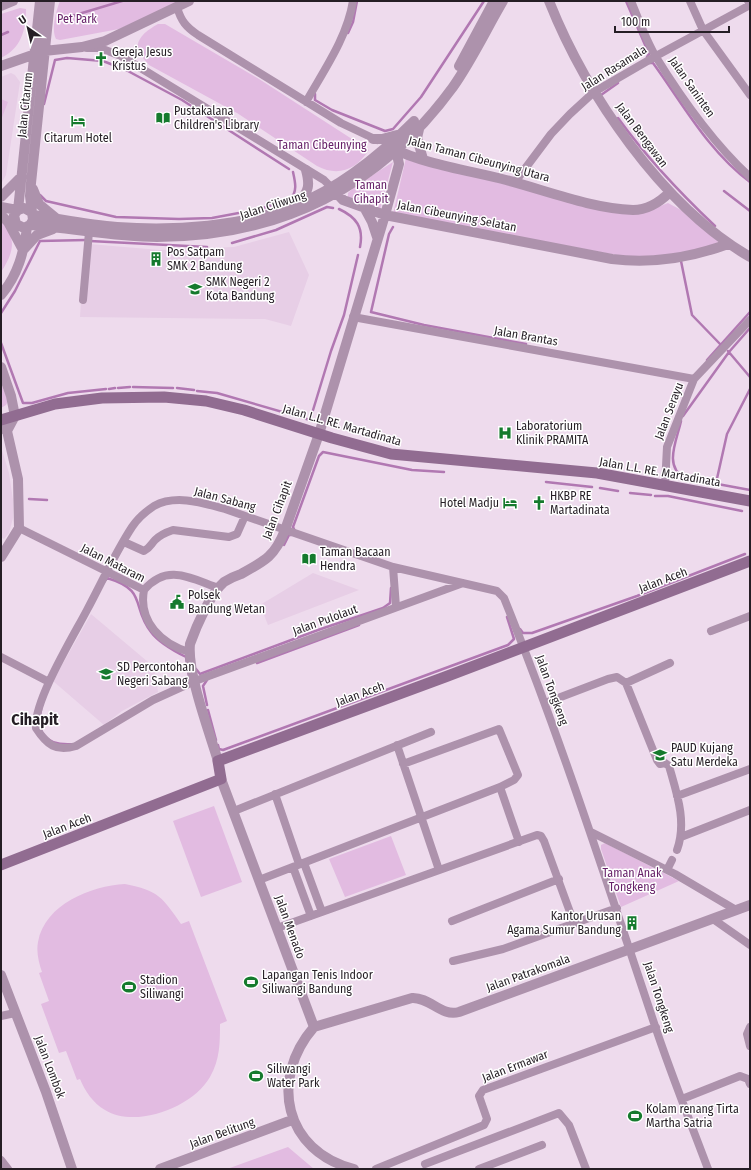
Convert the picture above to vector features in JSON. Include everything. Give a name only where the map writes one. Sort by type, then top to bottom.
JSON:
[{"type":"main road","name":"Jalan L.L. RE. Martadinata","points":[[1,420],[55,404],[77,400],[164,396],[216,402],[319,434],[382,452],[408,457],[596,473],[750,500]]},
{"type":"main road","name":"Jalan Aceh","points":[[218,761],[750,561]]},
{"type":"main road","points":[[218,761],[222,779]]},
{"type":"main road","name":"Jalan Aceh","points":[[1,865],[222,779]]},
{"type":"street","points":[[1,6],[13,1]]},
{"type":"street","name":"Jalan Citarum","points":[[32,213],[31,184],[39,53],[40,1]]},
{"type":"street","name":"Jalan Citarum","points":[[18,210],[39,53],[50,1]]},
{"type":"street","points":[[1,66],[39,53],[82,47],[105,40],[189,1]]},
{"type":"street","points":[[306,102],[340,42],[349,20],[353,1]]},
{"type":"street","name":"Jalan Ciliwung","points":[[29,226],[56,223],[111,226],[157,232],[216,234],[246,228],[300,211],[373,168],[406,129],[436,98],[473,50],[494,1]]},
{"type":"street","name":"Jalan Ciliwung","points":[[391,147],[420,125],[452,88],[502,1]]},
{"type":"street","name":"Jalan Bengawan","points":[[549,1],[561,28],[594,92],[630,144],[670,192],[728,244],[750,257]]},
{"type":"street","name":"Jalan Saninten","points":[[631,1],[656,56],[694,112],[730,156],[750,177]]},
{"type":"street","points":[[690,1],[703,30],[750,96]]},
{"type":"street","points":[[748,1],[750,5]]},
{"type":"street","name":"Jalan Rasamala","points":[[515,182],[551,134],[594,92],[656,56],[750,5]]},
{"type":"street","name":"Jalan Taman Cibeunying Utara","points":[[177,7],[180,18],[185,26],[341,123],[391,147],[423,159],[515,182],[584,202],[635,210],[658,204],[670,192]]},
{"type":"street","name":"Jalan Cibeunying Selatan","points":[[82,47],[100,48],[121,56],[324,180],[343,200],[365,209],[385,215],[633,261],[676,258],[728,244]]},
{"type":"street","points":[[420,125],[417,138],[423,159]]},
{"type":"street","points":[[374,139],[390,138],[406,129]]},
{"type":"street","name":"Jalan Cihapit","points":[[218,761],[195,682],[189,652],[193,636],[218,588],[225,582],[264,562],[271,556],[279,545],[319,434],[377,237],[385,215],[399,164],[391,147]]},
{"type":"street","points":[[296,205],[308,189],[309,184],[306,170]]},
{"type":"street","points":[[1,197],[22,176]]},
{"type":"street","points":[[23,250],[38,234],[56,223],[39,204],[31,184]]},
{"type":"street","name":"Jalan Ciliwung","points":[[32,213],[56,223],[89,232],[116,236],[226,223],[296,205],[334,190]]},
{"type":"street","points":[[1,207],[18,210],[27,208],[32,213],[33,220],[29,226],[16,273],[1,295]]},
{"type":"street","points":[[365,209],[372,222],[377,237]]},
{"type":"street","points":[[18,210],[14,218],[16,224],[21,227],[29,226]]},
{"type":"street","points":[[1,216],[8,222],[23,250]]},
{"type":"street","points":[[83,300],[89,232]]},
{"type":"street","name":"Jalan Brantas","points":[[353,317],[694,379]]},
{"type":"street","name":"Jalan Serayu","points":[[665,484],[664,466],[667,447],[694,379],[750,320]]},
{"type":"street","points":[[1,367],[11,396],[15,416],[4,429],[18,479],[19,528],[1,556]]},
{"type":"street","name":"Jalan Sabang","points":[[49,682],[106,573],[139,517],[156,505],[169,502],[197,502],[245,516],[393,567],[497,591],[501,594],[523,646]]},
{"type":"street","points":[[124,542],[144,551],[165,532],[173,530],[229,537],[237,534],[245,516]]},
{"type":"street","name":"Jalan Mataram","points":[[19,528],[106,573],[144,590],[142,599],[145,613],[155,632],[168,643],[189,652]]},
{"type":"street","points":[[393,567],[396,607]]},
{"type":"street","points":[[144,590],[150,583],[168,574],[184,576],[218,588]]},
{"type":"street","name":"Jalan Pulolaut","points":[[49,682],[37,715],[36,728],[49,744],[62,750],[76,746],[153,700],[195,682],[463,583]]},
{"type":"street","points":[[711,631],[750,616]]},
{"type":"street","name":"Jalan Tongkeng","points":[[523,646],[591,832],[656,1027],[708,1169]]},
{"type":"street","points":[[1,657],[49,682]]},
{"type":"street","points":[[626,682],[670,663]]},
{"type":"street","points":[[545,703],[608,679],[616,677],[626,682],[657,760],[660,764],[665,763],[669,766],[678,796],[681,818],[681,837],[677,850]]},
{"type":"street","points":[[259,880],[500,787],[514,780],[518,775],[499,729],[403,764]]},
{"type":"street","points":[[234,811],[431,732]]},
{"type":"street","points":[[397,745],[439,870]]},
{"type":"street","points":[[678,796],[750,769]]},
{"type":"street","name":"Jalan Menado","points":[[222,779],[314,1027]]},
{"type":"street","points":[[500,787],[519,842]]},
{"type":"street","points":[[275,794],[299,864],[311,916]]},
{"type":"street","points":[[681,837],[750,810]]},
{"type":"street","points":[[591,832],[667,870],[736,910]]},
{"type":"street","points":[[277,928],[537,835],[541,836],[559,879],[574,923]]},
{"type":"street","points":[[667,870],[672,860]]},
{"type":"street","points":[[299,864],[322,912]]},
{"type":"street","points":[[452,921],[559,879]]},
{"type":"street","name":"Jalan Patrakomala","points":[[314,1027],[412,998],[422,998],[440,1010],[454,1013],[750,905]]},
{"type":"street","points":[[453,962],[503,949],[617,908]]},
{"type":"street","points":[[713,919],[750,945]]},
{"type":"street","name":"Jalan Lombok","points":[[1,975],[46,1092],[72,1169]]},
{"type":"street","points":[[1,1016],[15,1013]]},
{"type":"street","points":[[314,1027],[298,1049],[289,1077],[288,1092],[292,1120],[306,1140],[318,1152],[334,1162],[354,1169]]},
{"type":"street","name":"Jalan Ermawar","points":[[376,1169],[421,1152],[484,1125],[487,1119],[479,1096],[483,1090],[656,1027]]},
{"type":"street","points":[[750,1027],[746,1034],[750,1046]]},
{"type":"street","points":[[682,1099],[740,1076],[748,1079],[750,1084]]},
{"type":"street","points":[[421,1152],[426,1167],[555,1113],[559,1113],[562,1114],[569,1125],[586,1169]]},
{"type":"street","name":"Jalan Belitung","points":[[160,1169],[292,1120]]},
{"type":"street","points":[[479,1169],[542,1145]]},
{"type":"street","points":[[1,1160],[8,1169]]},
{"type":"shaded area","points":[[11,73],[15,75],[20,82],[6,175],[1,184],[1,77]]},
{"type":"shaded area","name":"SMK Negeri 2 Kota Bandung","points":[[289,232],[309,275],[291,326],[265,319],[80,317],[89,244],[160,250],[234,247]]},
{"type":"shaded area","points":[[1,447],[9,473],[13,500],[13,518],[9,533],[4,539],[1,537]]},
{"type":"shaded area","points":[[313,573],[359,590],[268,625],[260,605]]},
{"type":"shaded area","name":"SD Percontohan Negeri Sabang","points":[[91,614],[154,667],[158,692],[122,711],[104,725],[53,681]]},
{"type":"green space","name":"Pet Park","points":[[60,1],[183,1],[119,29],[60,40],[56,39],[54,26]]},
{"type":"green space","points":[[20,8],[26,9],[25,25],[21,38],[18,44],[8,54],[1,58],[1,14]]},
{"type":"green space","name":"Taman Cibeunying","points":[[158,24],[165,24],[259,79],[369,150],[364,157],[346,170],[332,171],[317,166],[237,113],[149,65],[137,51],[137,46],[140,38]]},
{"type":"green space","points":[[1,99],[8,102],[1,120]]},
{"type":"green space","points":[[406,158],[578,204],[653,209],[668,203],[681,210],[717,238],[718,242],[715,246],[677,256],[633,258],[393,214]]},
{"type":"green space","name":"Taman Cihapit","points":[[393,162],[380,210],[348,197],[348,193],[354,187]]},
{"type":"green space","points":[[1,221],[10,234],[12,246],[11,252],[1,272]]},
{"type":"green space","points":[[1,383],[8,401],[6,405],[1,408]]},
{"type":"green space","points":[[214,806],[242,882],[201,897],[173,821]]},
{"type":"green space","points":[[391,836],[406,875],[345,897],[329,859]]},
{"type":"green space","name":"Taman Anak Tongkeng","points":[[605,843],[679,881],[621,907],[601,849],[601,845]]},
{"type":"green space","name":"Stadion Siliwangi","points":[[125,884],[145,889],[159,896],[181,924],[189,921],[227,1021],[220,1024],[218,1058],[210,1077],[202,1088],[177,1106],[163,1112],[147,1116],[132,1117],[118,1115],[105,1110],[97,1104],[84,1088],[80,1079],[77,1080],[66,1051],[59,1053],[41,1004],[49,1001],[39,973],[42,972],[37,950],[42,929],[50,917],[60,907],[84,893]]},
{"type":"green space","points":[[288,1147],[314,1169],[227,1169]]},
{"type":"waterway","points":[[72,16],[122,1]]},
{"type":"waterway","points":[[348,33],[353,22],[357,1]]},
{"type":"waterway","points":[[315,94],[315,100],[332,110],[385,131],[393,129],[421,97],[484,1]]},
{"type":"waterway","points":[[626,1],[649,54],[647,57]]},
{"type":"waterway","points":[[1,35],[8,32]]},
{"type":"waterway","points":[[44,104],[55,60],[67,58],[103,61],[126,70],[182,100],[289,169]]},
{"type":"waterway","points":[[649,63],[653,63],[709,142],[735,170],[750,182]]},
{"type":"waterway","points":[[601,95],[618,83]]},
{"type":"waterway","points":[[618,118],[640,147],[664,174],[715,226]]},
{"type":"waterway","points":[[290,199],[295,190],[293,172]]},
{"type":"waterway","points":[[724,191],[750,211]]},
{"type":"waterway","points":[[40,195],[46,201],[116,217],[179,219],[212,218],[260,209],[287,200]]},
{"type":"waterway","points":[[232,243],[276,230],[327,207],[333,208]]},
{"type":"waterway","points":[[339,209],[354,219],[360,228],[360,247]]},
{"type":"waterway","points":[[393,227],[389,234],[371,312],[424,325],[526,344]]},
{"type":"waterway","points":[[1,313],[15,291],[40,241],[86,240]]},
{"type":"waterway","points":[[90,241],[207,247]]},
{"type":"waterway","points":[[197,391],[217,393],[310,420],[331,351],[344,315],[358,255]]},
{"type":"waterway","points":[[681,261],[692,315],[721,345]]},
{"type":"waterway","points":[[707,360],[750,312]]},
{"type":"waterway","points":[[683,416],[729,352],[750,328]]},
{"type":"waterway","points":[[1,343],[23,403],[32,403],[68,393],[106,389]]},
{"type":"waterway","points":[[728,351],[750,377]]},
{"type":"waterway","points":[[118,388],[130,387]]},
{"type":"waterway","points":[[133,387],[173,388]]},
{"type":"waterway","points":[[109,389],[115,388]]},
{"type":"waterway","points":[[177,388],[194,390]]},
{"type":"waterway","points":[[716,483],[727,434],[750,389]]},
{"type":"waterway","points":[[681,421],[673,452],[673,460],[678,473],[685,478],[750,490]]},
{"type":"waterway","points":[[295,531],[293,527],[319,456],[323,452],[412,470],[444,472]]},
{"type":"waterway","points":[[546,482],[592,487]]},
{"type":"waterway","points":[[600,488],[618,491]]},
{"type":"waterway","points":[[630,493],[651,495]]},
{"type":"waterway","points":[[655,496],[668,496],[742,511]]},
{"type":"waterway","points":[[29,499],[47,500]]},
{"type":"waterway","points":[[284,545],[289,535],[291,535]]},
{"type":"waterway","points":[[520,629],[523,633],[532,633],[637,596],[745,554]]},
{"type":"waterway","points":[[107,578],[120,583],[134,594],[141,615],[154,636],[162,643],[186,657],[189,677],[186,681],[132,710],[75,744],[53,742],[42,733],[40,718],[44,700],[62,660],[107,578]]},
{"type":"waterway","points":[[196,669],[200,674],[318,630],[383,608],[390,603],[391,588]]},
{"type":"waterway","points":[[218,745],[219,749],[223,750],[508,645],[514,639],[507,617]]},
{"type":"waterway","points":[[257,663],[359,625]]},
{"type":"waterway","points":[[207,680],[203,686],[207,705]]},
{"type":"waterway","points":[[208,710],[216,740]]},
{"type":"place","name":"Gereja Jesus Kristus","points":[[101,59]]},
{"type":"place","name":"Pustakalana Children's Library","points":[[163,118]]},
{"type":"place","name":"Citarum Hotel","points":[[78,121]]},
{"type":"place","name":"Pos Satpam SMK 2 Bandung","points":[[156,259]]},
{"type":"place","name":"SMK Negeri 2 Kota Bandung","points":[[195,289]]},
{"type":"place","name":"Laboratorium Klinik PRAMITA","points":[[505,433]]},
{"type":"place","name":"Hotel Madju","points":[[510,503]]},
{"type":"place","name":"HKBP RE Martadinata","points":[[539,503]]},
{"type":"place","name":"Taman Bacaan Hendra","points":[[309,559]]},
{"type":"place","name":"Polsek Bandung Wetan","points":[[177,602]]},
{"type":"place","name":"SD Percontohan Negeri Sabang","points":[[106,674]]},
{"type":"place","name":"PAUD Kujang Satu Merdeka","points":[[660,755]]},
{"type":"place","name":"Kantor Urusan Agama Sumur Bandung","points":[[632,923]]},
{"type":"place","name":"Lapangan Tenis Indoor Siliwangi Bandung","points":[[251,982]]},
{"type":"place","name":"Stadion Siliwangi","points":[[129,987]]},
{"type":"place","name":"Siliwangi Water Park","points":[[256,1076]]},
{"type":"place","name":"Kolam renang Tirta Martha Satria","points":[[635,1116]]},
{"type":"district","name":"Cihapit","points":[[35,719]]}]
